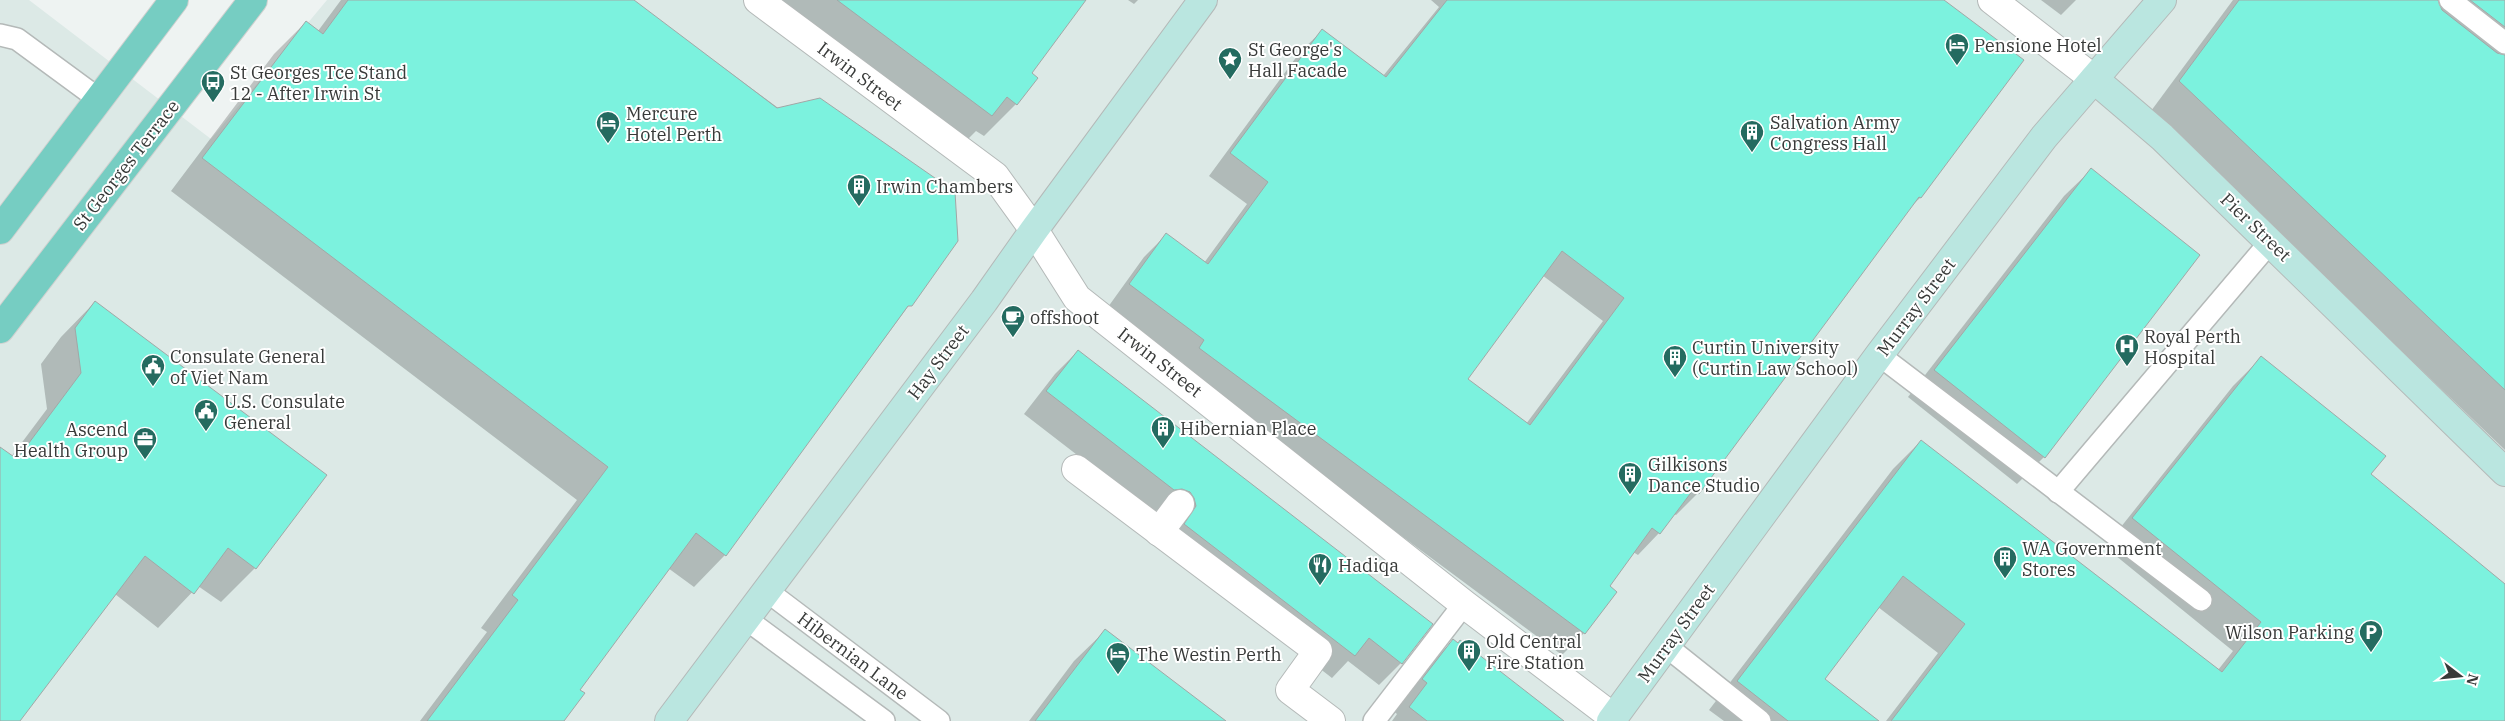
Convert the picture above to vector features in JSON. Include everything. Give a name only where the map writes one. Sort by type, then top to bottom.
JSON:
[{"type":"main road","points":[[0,230],[174,0]]},
{"type":"main road","name":"St Georges Terrace","points":[[0,329],[253,0]]},
{"type":"street","name":"Irwin Street","points":[[758,0],[995,176],[1034,230],[1077,298],[1612,720]]},
{"type":"street","name":"Hay Street","points":[[669,721],[984,301],[1203,0]]},
{"type":"street","name":"Pier Street","points":[[1992,0],[2094,79],[2162,137],[2271,241],[2505,472]]},
{"type":"street","name":"Murray Street","points":[[1612,720],[1879,355],[2044,137],[2162,0]]},
{"type":"street","points":[[1076,469],[1318,651],[1290,690],[1331,721]]},
{"type":"street","points":[[1159,532],[1180,504]]},
{"type":"lane","points":[[2450,0],[2505,43]]},
{"type":"lane","points":[[0,35],[17,40],[100,100]]},
{"type":"lane","points":[[2058,492],[2271,241]]},
{"type":"lane","points":[[1879,355],[2201,600]]},
{"type":"lane","name":"Hibernian Lane","points":[[767,591],[939,721]]},
{"type":"lane","points":[[1374,721],[1464,604]]},
{"type":"lane","name":"Hibernian Lane","points":[[746,619],[884,721]]},
{"type":"lane","points":[[1666,646],[1760,721]]},
{"type":"shaded area","points":[[0,0],[29,0],[211,139],[327,0],[2505,0],[2505,721],[0,721]]},
{"type":"building","points":[[348,0],[634,0],[777,108],[820,98],[955,192],[958,241],[912,306],[908,306],[726,556],[696,533],[580,690],[585,693],[564,721],[427,721],[518,600],[512,595],[608,467],[202,158],[306,21],[323,34]]},
{"type":"building","points":[[837,0],[1086,0],[1032,73],[1038,78],[1017,105],[1007,97],[992,116]]},
{"type":"building","points":[[1447,0],[1944,0],[2024,60],[1921,198],[1919,197],[1699,494],[1693,490],[1660,534],[1652,528],[1610,586],[1617,592],[1585,634],[1199,348],[1204,340],[1129,284],[1166,233],[1208,264],[1268,182],[1230,153],[1322,29],[1386,77]],"holes":[[[1562,251],[1624,298],[1530,425],[1468,379]]]},
{"type":"building","points":[[2239,0],[2438,0],[2442,10],[2497,53],[2505,55],[2505,390],[2179,81]]},
{"type":"building","points":[[2470,0],[2505,0],[2505,27]]},
{"type":"building","points":[[2091,168],[2200,255],[2045,458],[1934,370]]},
{"type":"building","points":[[95,301],[327,475],[256,569],[228,548],[194,594],[145,556],[20,721],[0,721],[0,447],[17,459],[81,373],[75,328]]},
{"type":"building","name":"Hibernian Place","points":[[1078,350],[1433,624],[1402,664],[1369,638],[1355,656],[1184,524],[1196,506],[1190,492],[1182,489],[1174,490],[1046,391]]},
{"type":"building","points":[[2261,356],[2386,456],[2371,474],[2505,584],[2505,721],[1891,721],[1965,624],[1903,576],[1825,679],[1879,721],[1788,721],[1737,681],[1921,440],[2222,672],[2261,622],[2132,518]]},
{"type":"building","name":"The Westin Perth","points":[[1105,629],[1226,721],[1035,721]]},
{"type":"building","name":"Old Central Fire Station","points":[[1453,639],[1458,643],[1460,640],[1564,721],[1427,721],[1409,707],[1427,683],[1422,679]]},
{"type":"place","name":"Pensione Hotel","points":[[1957,66]]},
{"type":"place","name":"St George's Hall Facade","points":[[1230,80]]},
{"type":"place","name":"St Georges Tce Stand 12 - After Irwin St","points":[[213,103]]},
{"type":"place","name":"Mercure Hotel Perth","points":[[608,144]]},
{"type":"place","name":"Salvation Army Congress Hall","points":[[1752,153]]},
{"type":"place","name":"Irwin Chambers","points":[[859,207]]},
{"type":"place","name":"offshoot","points":[[1013,338]]},
{"type":"place","name":"Royal Perth Hospital","points":[[2127,367]]},
{"type":"place","name":"Curtin University (Curtin Law School)","points":[[1675,378]]},
{"type":"place","name":"Consulate General of Viet Nam","points":[[153,387]]},
{"type":"place","name":"U.S. Consulate General","points":[[206,432]]},
{"type":"place","name":"Hibernian Place","points":[[1163,449]]},
{"type":"place","name":"Ascend Health Group","points":[[145,460]]},
{"type":"place","name":"Gilkisons Dance Studio","points":[[1630,495]]},
{"type":"place","name":"WA Government Stores","points":[[2005,579]]},
{"type":"place","name":"Hadiqa","points":[[1320,586]]},
{"type":"place","name":"Wilson Parking","points":[[2371,653]]},
{"type":"place","name":"Old Central Fire Station","points":[[1469,672]]},
{"type":"place","name":"The Westin Perth","points":[[1118,675]]}]
